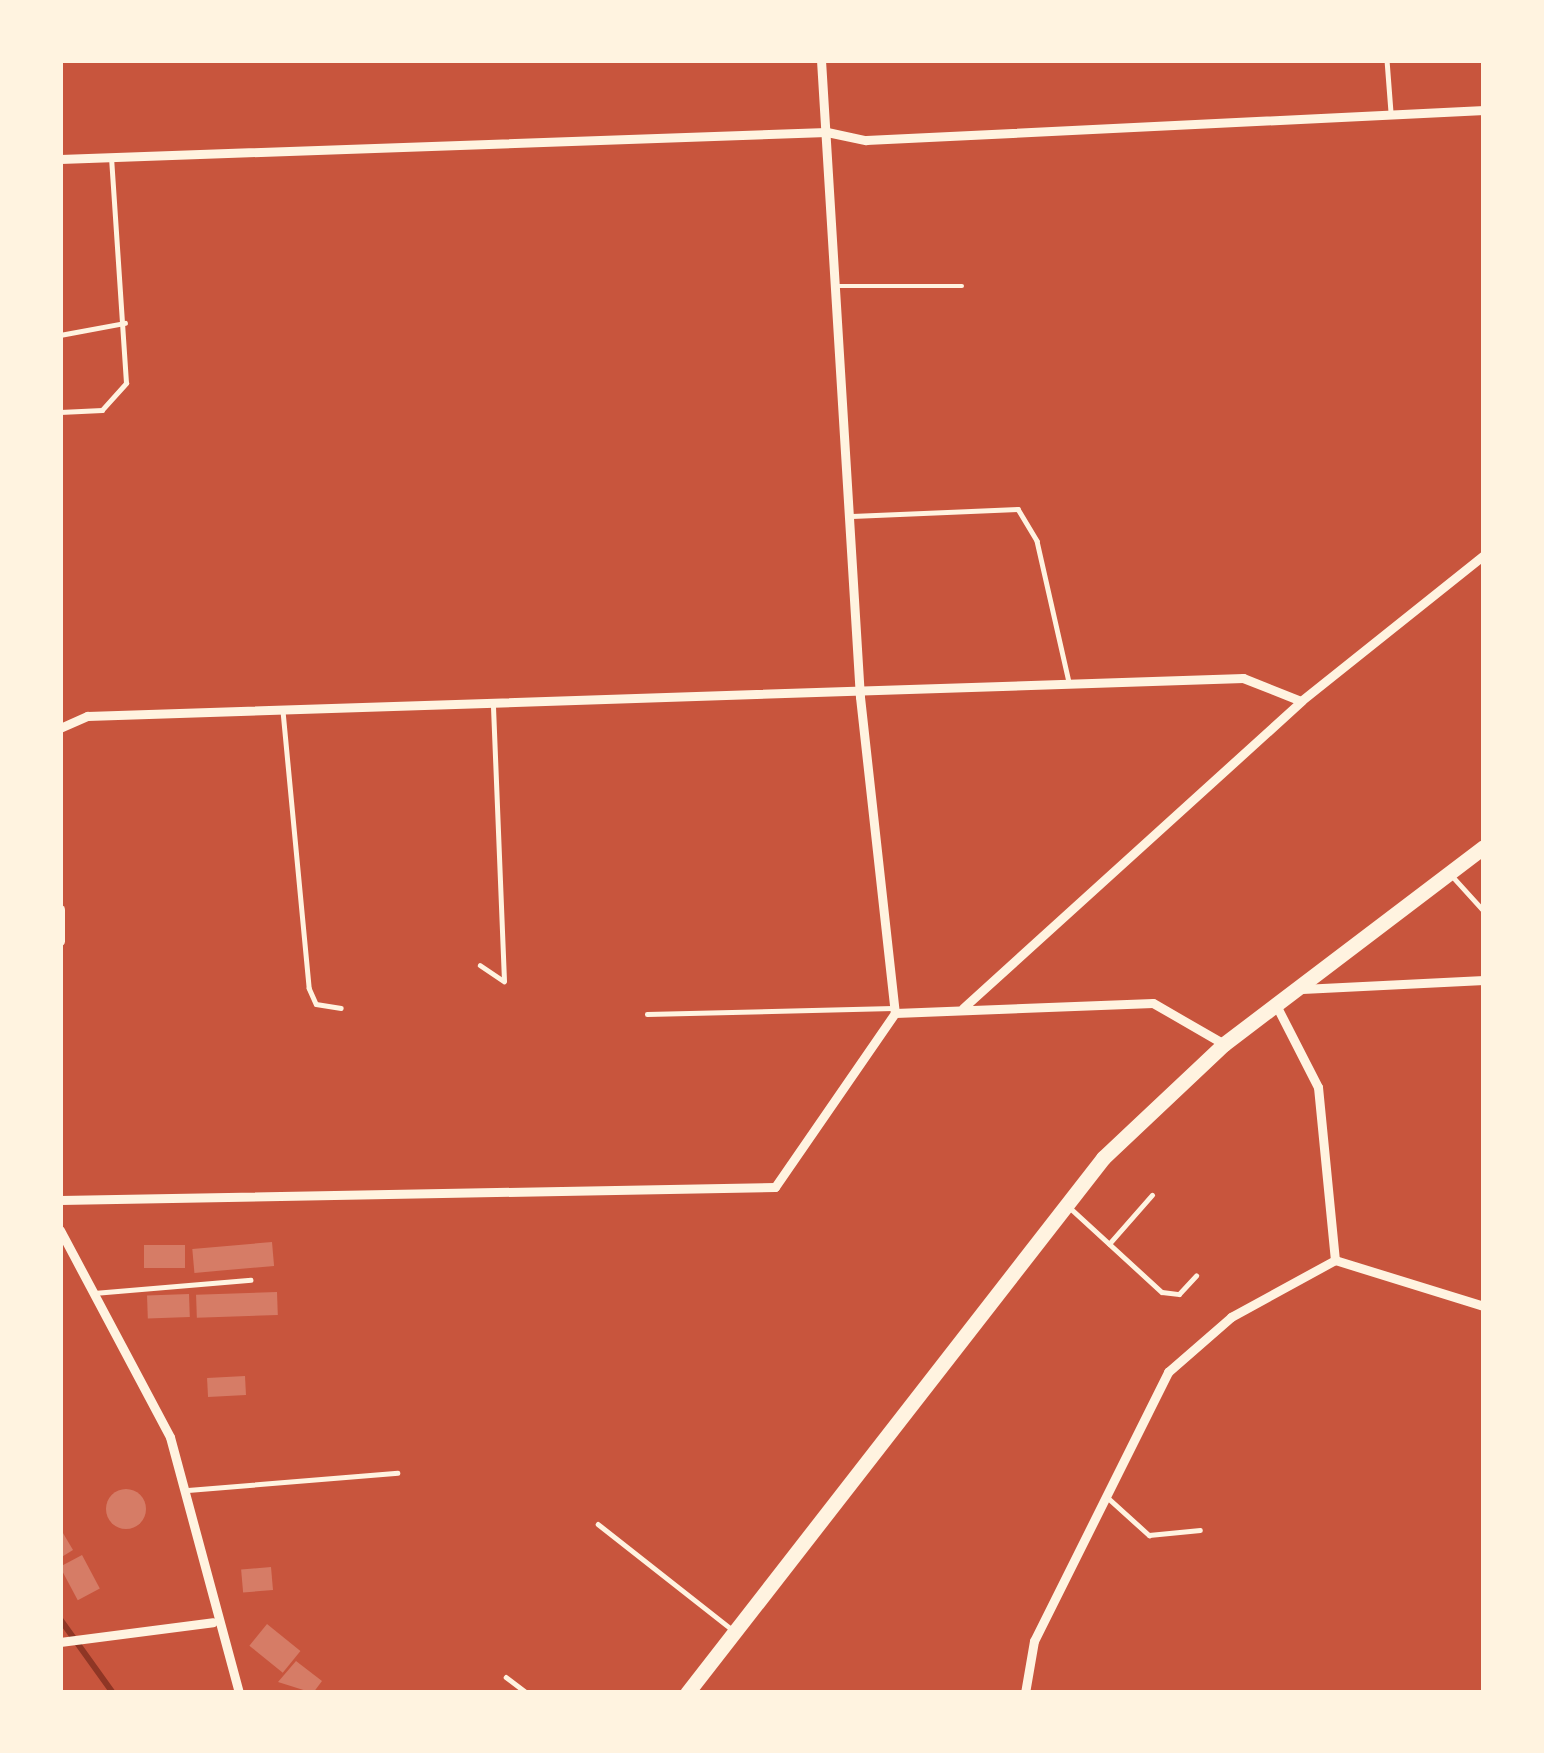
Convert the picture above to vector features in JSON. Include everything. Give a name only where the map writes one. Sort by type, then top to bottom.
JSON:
[{"type":"main road","points":[[688,1693],[1064,1202],[1224,1044],[1484,847]]},
{"type":"street","points":[[60,1200],[775,1187],[894,1010],[860,698],[821,60]]},
{"type":"street","points":[[60,158],[826,132],[866,140],[1484,110]]},
{"type":"street","points":[[963,1008],[1301,701],[1484,555]]},
{"type":"street","points":[[60,728],[87,716],[860,698],[1243,678],[1301,701]]},
{"type":"street","points":[[60,909],[60,941]]},
{"type":"street","points":[[1302,988],[1484,980]]},
{"type":"street","points":[[894,1010],[1153,1004],[1224,1044]]},
{"type":"street","points":[[1277,1007],[1318,1087],[1335,1260]]},
{"type":"street","points":[[60,1230],[188,1490],[213,1622],[239,1693]]},
{"type":"street","points":[[1024,1693],[1034,1641],[1103,1493],[1168,1372],[1231,1317],[1335,1260],[1484,1306]]},
{"type":"street","points":[[60,1642],[213,1622]]},
{"type":"lane","points":[[1387,60],[1390,112]]},
{"type":"lane","points":[[60,412],[120,397],[125,323],[111,157]]},
{"type":"lane","points":[[836,286],[962,286]]},
{"type":"lane","points":[[60,335],[125,323]]},
{"type":"lane","points":[[849,517],[1018,508],[1037,541],[1070,687]]},
{"type":"lane","points":[[480,965],[504,981],[493,706]]},
{"type":"lane","points":[[283,711],[309,988],[316,1004],[340,1008]]},
{"type":"lane","points":[[1450,873],[1484,911]]},
{"type":"lane","points":[[647,1014],[894,1010]]},
{"type":"lane","points":[[1109,1244],[1152,1195]]},
{"type":"lane","points":[[1064,1202],[1171,1295],[1196,1276]]},
{"type":"lane","points":[[94,1293],[250,1280]]},
{"type":"lane","points":[[188,1490],[398,1473]]},
{"type":"lane","points":[[1103,1493],[1149,1534],[1200,1530]]},
{"type":"lane","points":[[598,1524],[734,1631]]},
{"type":"lane","points":[[506,1677],[527,1693]]},
{"type":"building","points":[[272,1242],[274,1266],[194,1273],[192,1249]]},
{"type":"building","points":[[144,1245],[185,1245],[185,1268],[144,1268]]},
{"type":"building","points":[[277,1292],[278,1315],[197,1318],[196,1295]]},
{"type":"building","points":[[189,1294],[190,1317],[148,1318],[147,1295]]},
{"type":"building","points":[[245,1376],[246,1395],[208,1397],[207,1378]]},
{"type":"building","points":[[126,1489],[140,1495],[146,1509],[140,1523],[126,1529],[112,1523],[106,1509],[112,1495]]},
{"type":"building","points":[[60,1528],[73,1550],[60,1558]]},
{"type":"building","points":[[82,1555],[100,1589],[78,1600],[60,1567]]},
{"type":"building","points":[[271,1567],[273,1590],[243,1593],[241,1570]]},
{"type":"building","points":[[267,1624],[300,1651],[283,1673],[249,1646]]},
{"type":"building","points":[[296,1661],[322,1681],[313,1693],[278,1682]]},
{"type":"waterway","points":[[60,1619],[113,1693]]}]
